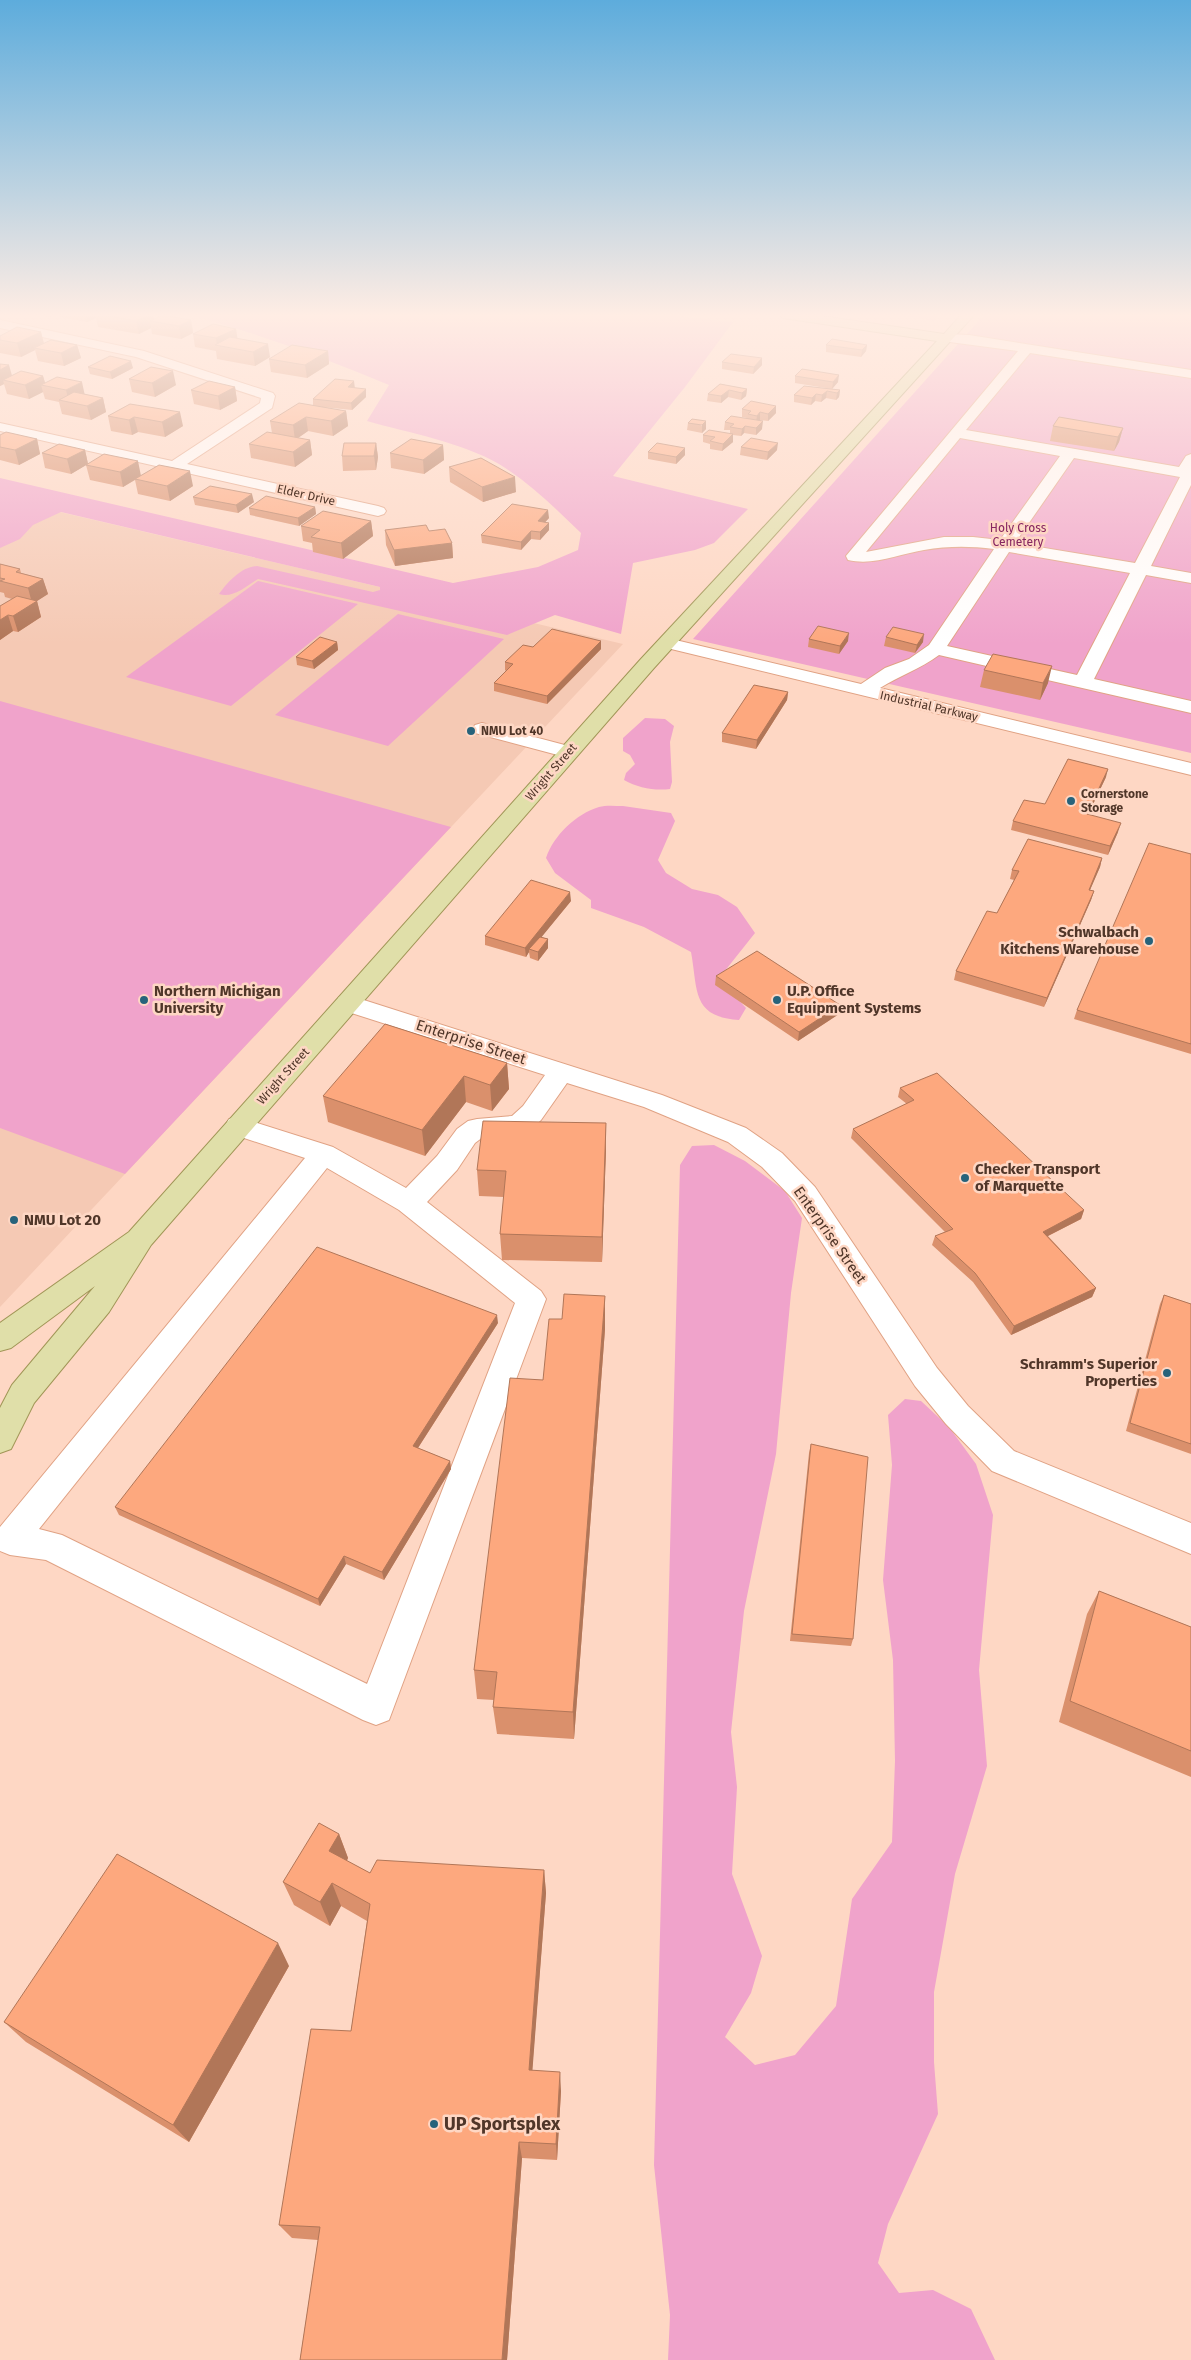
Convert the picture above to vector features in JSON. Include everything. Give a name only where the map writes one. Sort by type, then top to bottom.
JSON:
[{"type":"main road","name":"Wright Street","points":[[0,1439],[24,1394],[42,1368],[105,1297],[141,1237],[569,752],[868,424]]},
{"type":"main road","name":"Wright Street","points":[[0,1339],[141,1237]]},
{"type":"street","points":[[176,465],[238,424]]},
{"type":"street","points":[[964,424],[854,556],[865,558],[891,554],[921,545],[952,540],[979,541],[1191,578]]},
{"type":"street","name":"Elder Drive","points":[[0,426],[378,511]]},
{"type":"street","points":[[957,433],[1070,453],[1190,469],[1083,682]]},
{"type":"street","points":[[864,690],[892,672],[916,664],[936,649],[1004,546],[1070,453]]},
{"type":"street","name":"Industrial Parkway","points":[[667,643],[1191,769]]},
{"type":"street","points":[[936,649],[1191,707]]},
{"type":"street","points":[[482,729],[569,752]]},
{"type":"street","name":"Enterprise Street","points":[[348,1003],[653,1101],[737,1135],[772,1160],[805,1194],[926,1377],[956,1415],[1002,1461],[1191,1539]]},
{"type":"street","points":[[409,1202],[447,1163],[466,1136],[477,1128],[512,1127],[521,1123],[532,1113],[561,1072]]},
{"type":"street","points":[[5,1539],[50,1546],[376,1707],[531,1299],[409,1202],[323,1154],[238,1126]]},
{"type":"street","points":[[5,1539],[323,1154]]},
{"type":"shaded area","name":"Northern Michigan University","points":[[0,498],[623,644],[0,1307]]},
{"type":"green space","points":[[379,424],[655,424],[613,476],[748,509],[714,543],[695,550],[633,563],[621,634],[555,615],[507,635],[258,579],[229,595],[219,594],[240,572],[257,566],[373,592],[380,590],[380,587],[61,512],[33,525],[20,539],[0,548],[0,478],[453,583],[538,567],[578,550],[581,533],[552,505],[510,471],[484,456],[434,439]]},
{"type":"green space","name":"Holy Cross Cemetery","points":[[886,424],[1191,424],[1191,753],[693,639]]},
{"type":"green space","points":[[258,581],[358,604],[231,706],[126,677]]},
{"type":"green space","points":[[398,614],[504,639],[388,746],[275,715]]},
{"type":"green space","points":[[0,701],[451,827],[125,1174],[0,1128]]},
{"type":"green space","points":[[645,718],[665,719],[674,726],[670,742],[672,782],[670,789],[658,790],[647,788],[624,780],[626,773],[635,764],[630,755],[623,751],[623,738]]},
{"type":"green space","points":[[602,806],[623,806],[671,813],[675,821],[658,860],[666,873],[692,889],[718,895],[737,907],[755,933],[724,972],[736,997],[746,1008],[739,1020],[723,1018],[705,1007],[697,989],[691,952],[644,927],[591,908],[591,900],[555,873],[546,858],[554,841],[574,820],[590,810]]},
{"type":"green space","points":[[714,1145],[745,1161],[785,1191],[802,1218],[791,1293],[776,1454],[744,1611],[731,1732],[737,1787],[732,1874],[762,1956],[751,1993],[725,2037],[755,2065],[795,2055],[836,2006],[852,1899],[892,1842],[895,1761],[893,1660],[883,1580],[892,1465],[888,1415],[905,1399],[921,1401],[949,1427],[976,1464],[993,1515],[979,1670],[987,1766],[955,1874],[934,1992],[934,2062],[938,2114],[888,2224],[878,2263],[899,2293],[933,2290],[971,2309],[995,2360],[668,2360],[670,2315],[654,2165],[680,1165],[692,1146]]},
{"type":"building","points":[[734,424],[760,424],[756,428],[745,426],[742,429],[730,427]]},
{"type":"building","points":[[1054,424],[1101,424],[1123,428],[1118,437],[1053,426]]},
{"type":"building","points":[[709,430],[733,434],[723,444],[710,441],[715,437],[703,435]]},
{"type":"building","points":[[6,432],[37,439],[15,450],[0,447],[0,435]]},
{"type":"building","points":[[267,432],[310,440],[293,452],[249,444]]},
{"type":"building","points":[[751,438],[778,443],[768,452],[741,447]]},
{"type":"building","points":[[411,439],[443,445],[423,460],[390,453]]},
{"type":"building","points":[[344,443],[376,443],[374,456],[342,456]]},
{"type":"building","points":[[657,443],[685,448],[676,457],[648,452]]},
{"type":"building","points":[[59,444],[85,450],[67,459],[42,453]]},
{"type":"building","points":[[104,454],[138,461],[120,472],[86,465]]},
{"type":"building","points":[[481,458],[515,477],[482,487],[449,467]]},
{"type":"building","points":[[159,465],[190,471],[167,486],[135,479]]},
{"type":"building","points":[[210,486],[252,494],[236,505],[193,497]]},
{"type":"building","points":[[266,496],[315,507],[298,518],[249,508]]},
{"type":"building","points":[[512,504],[548,510],[538,521],[549,523],[540,532],[531,531],[521,542],[481,535]]},
{"type":"building","points":[[323,511],[371,521],[341,543],[311,537],[320,530],[301,526]]},
{"type":"building","points":[[426,525],[429,531],[445,529],[452,543],[394,550],[385,530]]},
{"type":"building","points":[[0,564],[20,569],[16,572],[43,579],[28,588],[0,581],[5,579],[0,578]]},
{"type":"building","points":[[17,596],[37,601],[13,616],[8,615],[0,620],[0,606]]},
{"type":"building","points":[[818,626],[849,633],[840,646],[809,639]]},
{"type":"building","points":[[893,627],[924,634],[917,645],[886,637]]},
{"type":"building","points":[[552,629],[601,641],[547,696],[494,683],[513,664],[505,662],[523,645],[533,647]]},
{"type":"building","points":[[320,637],[337,642],[312,661],[296,657]]},
{"type":"building","points":[[993,654],[1052,666],[1043,683],[984,670]]},
{"type":"building","points":[[754,685],[788,692],[757,740],[722,733]]},
{"type":"building","points":[[1068,759],[1108,769],[1087,814],[1121,823],[1110,846],[1013,821],[1024,800],[1045,804]]},
{"type":"building","points":[[1028,839],[1102,858],[1089,890],[1094,891],[1047,998],[956,971],[987,911],[997,913],[1019,871],[1012,870]]},
{"type":"building","name":"Schwalbach Kitchens Warehouse","points":[[1149,843],[1191,854],[1191,1044],[1077,1010]]},
{"type":"building","points":[[531,880],[570,892],[525,948],[485,936]]},
{"type":"building","points":[[540,937],[548,939],[538,952],[529,949]]},
{"type":"building","name":"U.P. Office Equipment Systems","points":[[757,951],[840,1005],[799,1032],[716,976]]},
{"type":"building","points":[[385,1024],[507,1063],[490,1085],[464,1076],[422,1130],[323,1096]]},
{"type":"building","name":"Checker Transport of Marquette","points":[[937,1073],[1084,1210],[1043,1232],[1096,1288],[1014,1326],[975,1273],[935,1236],[953,1229],[853,1129],[914,1100],[900,1088]]},
{"type":"building","points":[[483,1121],[606,1123],[602,1237],[500,1234],[506,1171],[477,1170]]},
{"type":"building","points":[[317,1247],[497,1315],[413,1446],[450,1461],[382,1572],[344,1556],[318,1599],[115,1507]]},
{"type":"building","points":[[564,1294],[605,1296],[573,1712],[493,1707],[497,1672],[474,1670],[510,1378],[543,1380],[549,1319],[562,1319]]},
{"type":"building","name":"Schramm's Superior Properties","points":[[1164,1295],[1191,1304],[1191,1444],[1130,1423]]},
{"type":"building","points":[[811,1444],[868,1457],[853,1639],[792,1634]]},
{"type":"building","points":[[1099,1591],[1191,1627],[1191,1751],[1070,1701]]},
{"type":"building","name":"UP Sportsplex","points":[[319,1823],[339,1834],[329,1851],[370,1873],[377,1860],[544,1870],[529,2070],[560,2072],[556,2144],[519,2142],[502,2360],[300,2360],[320,2227],[279,2225],[311,2029],[351,2031],[370,1904],[332,1883],[320,1902],[283,1882]]},
{"type":"building","points":[[117,1854],[278,1943],[173,2125],[4,2022]]},
{"type":"place","name":"NMU Lot 40","points":[[471,731]]},
{"type":"place","name":"Cornerstone Storage","points":[[1071,801]]},
{"type":"place","name":"Schwalbach Kitchens Warehouse","points":[[1149,941]]},
{"type":"place","name":"Northern Michigan University","points":[[144,1000]]},
{"type":"place","name":"U.P. Office Equipment Systems","points":[[777,1000]]},
{"type":"place","name":"Checker Transport of Marquette","points":[[965,1178]]},
{"type":"place","name":"NMU Lot 20","points":[[14,1220]]},
{"type":"place","name":"Schramm's Superior Properties","points":[[1167,1373]]},
{"type":"place","name":"UP Sportsplex","points":[[434,2124]]}]
